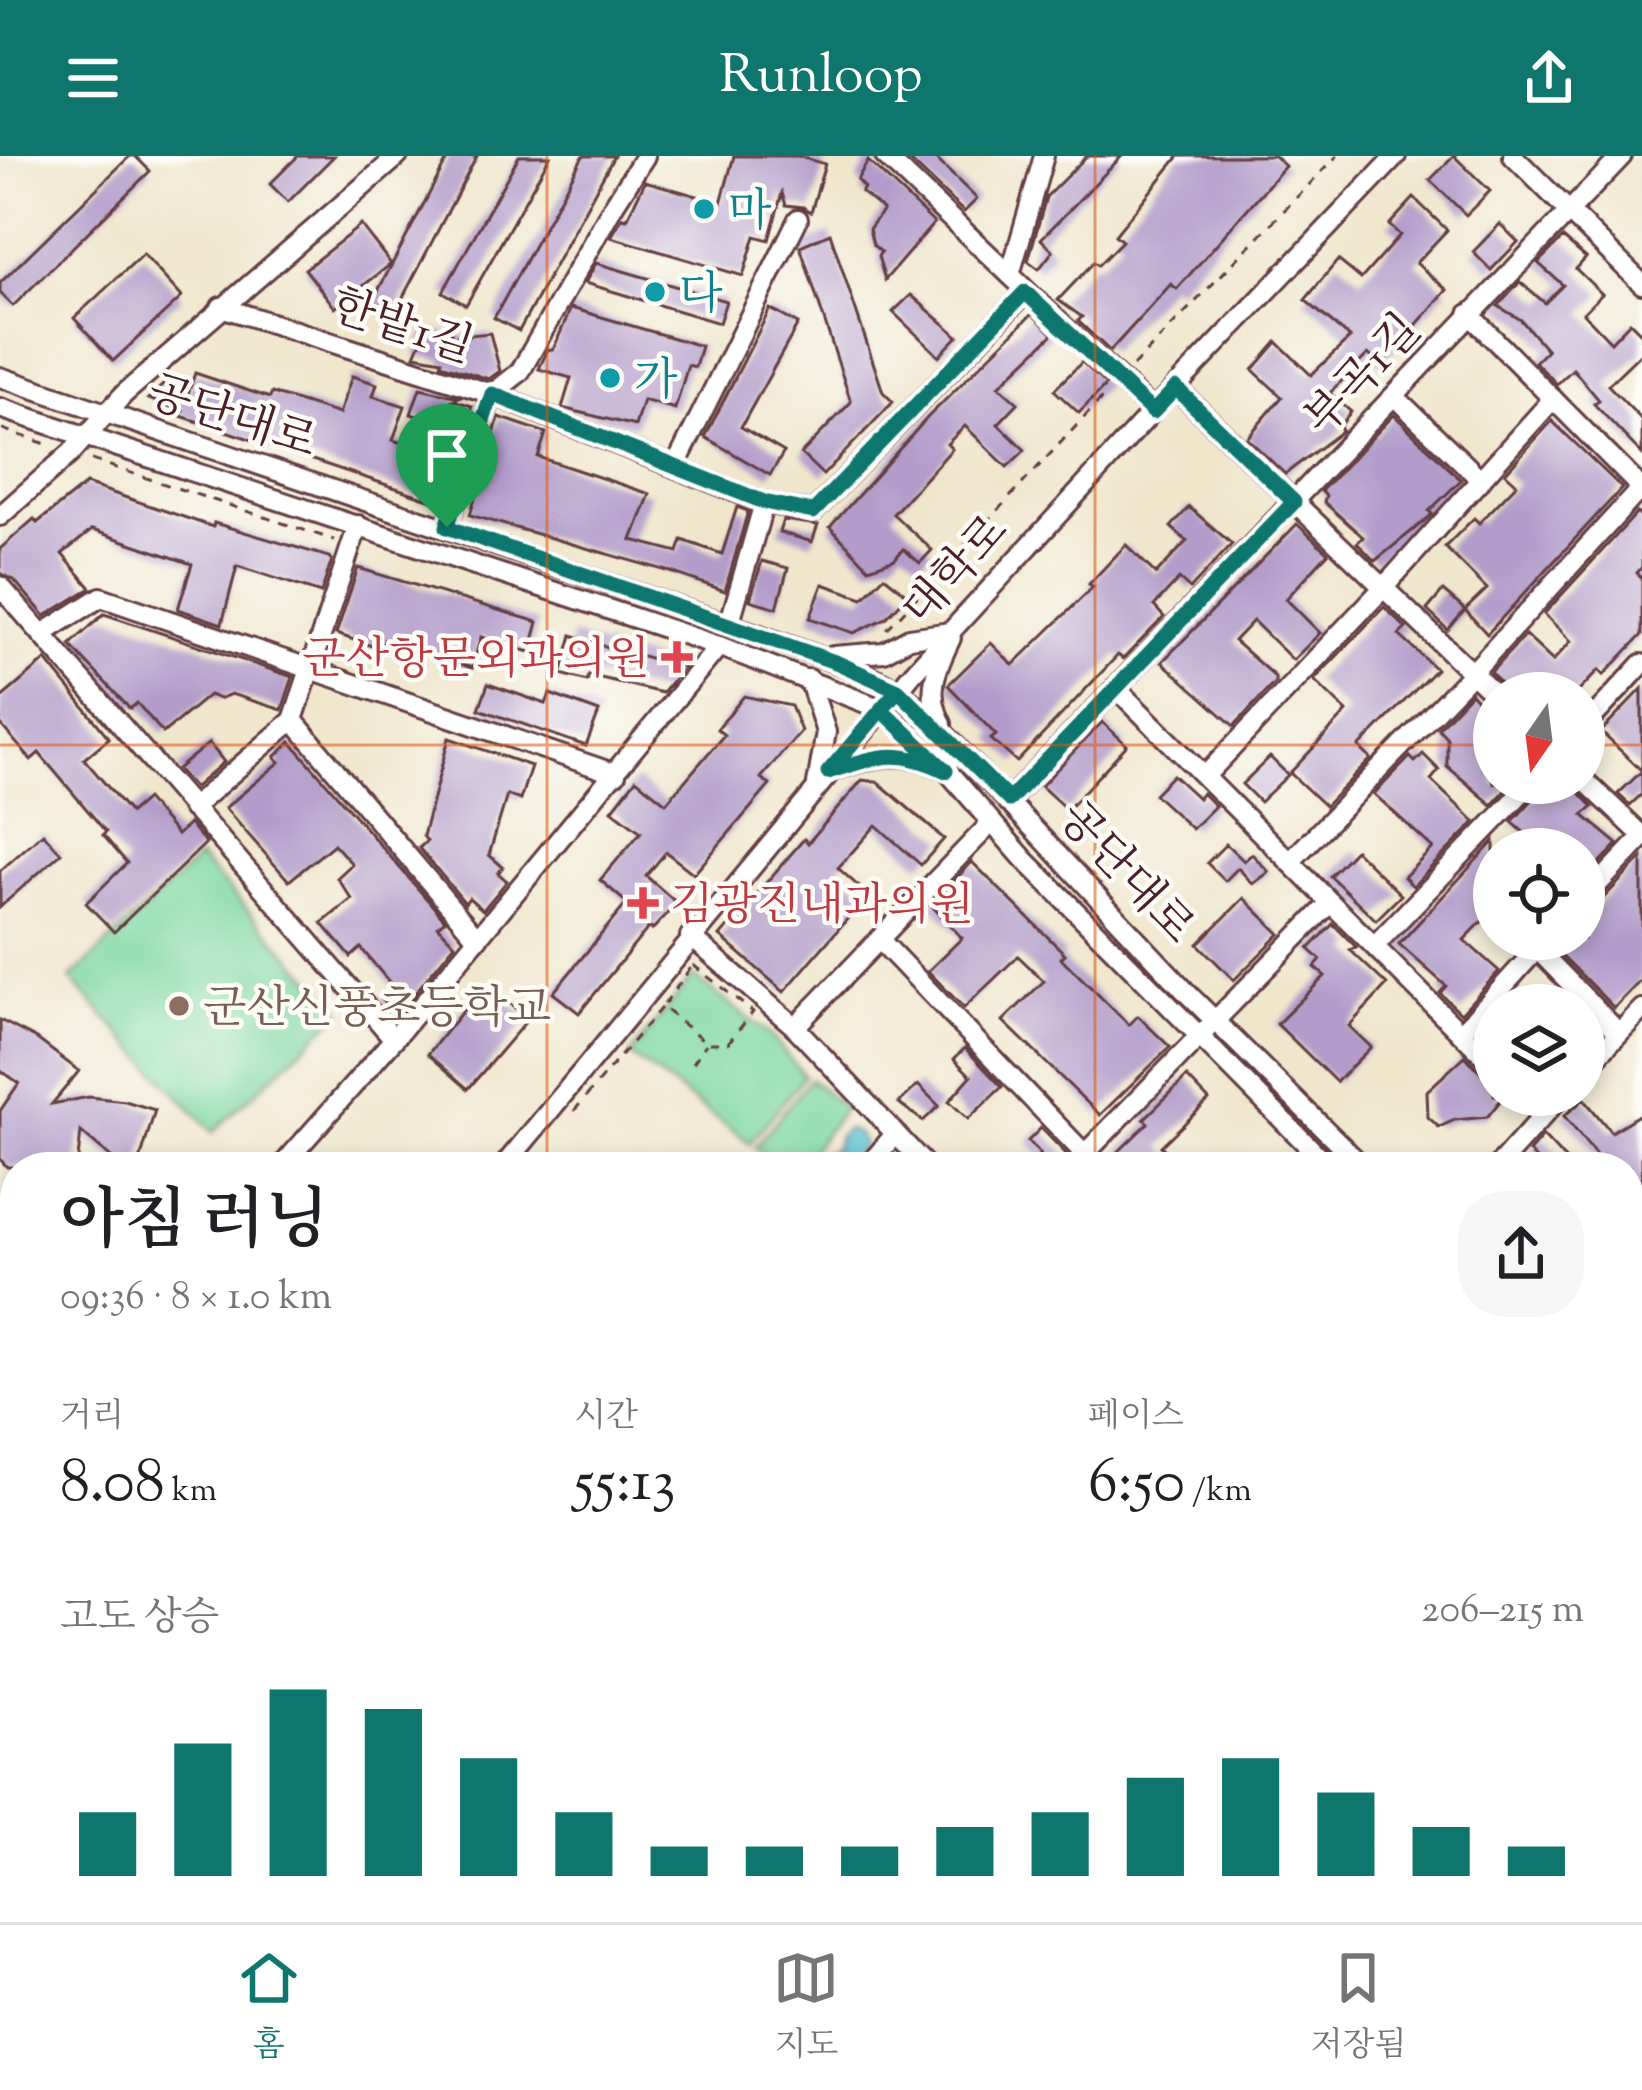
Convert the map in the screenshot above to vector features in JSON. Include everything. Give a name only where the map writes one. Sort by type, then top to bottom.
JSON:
[{"type":"street","points":[[0,516],[221,307],[398,156]]},
{"type":"street","points":[[447,527],[492,394],[520,372],[646,156]]},
{"type":"street","points":[[885,156],[1153,412]]},
{"type":"street","points":[[1010,275],[1044,156]]},
{"type":"street","name":"대학로","points":[[515,1152],[881,709],[1396,156]]},
{"type":"street","points":[[1513,156],[1642,284]]},
{"type":"street","name":"부곡1길","points":[[1009,800],[1622,156]]},
{"type":"street","points":[[674,467],[798,219]]},
{"type":"street","name":"한밭1길","points":[[221,307],[492,394],[764,502],[813,512],[1025,292]]},
{"type":"street","points":[[1291,861],[1472,674],[1641,489],[1469,314]]},
{"type":"street","name":"공단대로","points":[[0,377],[817,655],[898,690],[1348,1152]]},
{"type":"street","points":[[1176,388],[1472,674]]},
{"type":"street","points":[[1394,396],[1481,480]]},
{"type":"street","points":[[1206,775],[1553,399]]},
{"type":"street","name":"공단대로","points":[[0,408],[719,646],[881,709],[1314,1152]]},
{"type":"street","points":[[729,625],[764,502]]},
{"type":"street","points":[[192,808],[293,720],[358,526]]},
{"type":"street","points":[[0,586],[394,1039]]},
{"type":"street","points":[[42,634],[101,597],[616,774]]},
{"type":"street","points":[[817,655],[871,654],[909,638],[955,627]]},
{"type":"street","points":[[950,739],[932,704],[934,674],[955,627]]},
{"type":"street","points":[[294,1152],[394,1039],[719,646]]},
{"type":"street","points":[[1605,704],[1642,664]]},
{"type":"street","points":[[809,679],[826,732],[822,778],[876,758],[912,754],[946,771]]},
{"type":"street","points":[[1117,689],[1473,1045]]},
{"type":"street","points":[[293,720],[477,938]]},
{"type":"street","points":[[1605,800],[1642,836],[1605,876]]},
{"type":"street","points":[[1375,945],[1511,804]]},
{"type":"street","points":[[795,1027],[992,823]]},
{"type":"street","points":[[1094,1152],[1214,1019],[1329,904]]},
{"type":"street","points":[[691,936],[795,1027],[912,1152]]},
{"type":"street","points":[[880,940],[1074,1152]]},
{"type":"street","points":[[1461,1033],[1527,960]]},
{"type":"street","points":[[1561,960],[1633,1022],[1642,1037]]},
{"type":"street","points":[[1605,1049],[1633,1022]]},
{"type":"street","points":[[1511,1152],[1543,1116]]},
{"type":"street","points":[[880,1152],[895,1134]]},
{"type":"path","points":[[878,639],[1336,156]]},
{"type":"path","points":[[0,428],[46,444]]},
{"type":"path","points":[[92,460],[351,546]]},
{"type":"path","points":[[571,1116],[693,965],[753,1012],[728,1043],[707,1043],[662,1007]]},
{"type":"path","points":[[693,1063],[707,1043]]},
{"type":"green space","points":[[199,858],[342,1011],[213,1132],[70,979]]},
{"type":"green space","points":[[693,976],[771,1036],[804,1076],[750,1143],[630,1055]]},
{"type":"green space","points":[[810,1079],[845,1108],[810,1152],[761,1152],[755,1147]]},
{"type":"water","points":[[847,1129],[864,1144],[858,1152],[826,1152],[834,1149]]},
{"type":"building","points":[[130,156],[150,171],[13,306],[0,293],[0,283]]},
{"type":"building","points":[[298,156],[334,156],[288,202],[270,184]]},
{"type":"building","points":[[449,156],[477,156],[392,318],[370,306]]},
{"type":"building","points":[[519,156],[550,156],[466,305],[443,292]]},
{"type":"building","points":[[583,156],[614,156],[519,331],[494,318]]},
{"type":"building","points":[[734,156],[798,156],[825,164],[811,212],[786,205],[782,193],[769,240],[755,236],[743,276],[611,237],[622,218],[627,219],[645,181],[721,203]]},
{"type":"building","points":[[905,156],[933,156],[977,199],[964,212]]},
{"type":"building","points":[[1087,156],[1122,156],[1041,239],[1053,251],[1039,269],[1028,261],[1046,197]]},
{"type":"building","points":[[1179,156],[1274,156],[1285,166],[1177,289],[1171,284],[1110,351],[1078,321],[1082,317],[1058,300],[1122,241],[1115,235]]},
{"type":"building","points":[[1454,156],[1490,191],[1466,215],[1430,180]]},
{"type":"building","points":[[868,161],[934,223],[885,280],[881,252],[873,245],[869,229],[883,210],[861,192],[864,188],[857,180]]},
{"type":"building","points":[[1414,198],[1447,230],[1416,263],[1447,290],[1381,365],[1368,354],[1330,393],[1351,412],[1340,426],[1342,431],[1285,474],[1247,438],[1282,397],[1253,370],[1277,342],[1311,375],[1350,338],[1305,300],[1338,260],[1361,279],[1400,235],[1389,225]]},
{"type":"building","points":[[1500,224],[1518,242],[1491,270],[1473,252]]},
{"type":"building","points":[[361,225],[391,264],[335,308],[305,269]]},
{"type":"building","points":[[830,233],[883,392],[893,402],[823,475],[801,454],[851,402],[800,246]]},
{"type":"building","points":[[1563,238],[1586,258],[1576,269],[1602,294],[1583,313],[1611,342],[1630,322],[1642,334],[1642,352],[1608,385],[1642,420],[1642,454],[1594,404],[1599,400],[1573,369],[1557,384],[1535,362],[1547,350],[1521,320],[1498,306],[1520,282],[1545,303],[1563,285],[1538,263]]},
{"type":"building","points":[[143,254],[182,297],[113,361],[74,318]]},
{"type":"building","name":"다","points":[[596,263],[726,301],[719,323],[585,283]]},
{"type":"building","points":[[911,295],[958,336],[939,356],[893,312]]},
{"type":"building","points":[[571,308],[701,346],[695,367],[688,365],[675,409],[643,400],[635,426],[562,408],[571,378],[539,369]]},
{"type":"building","points":[[770,309],[798,324],[741,427],[784,452],[770,475],[705,437]]},
{"type":"building","points":[[1032,314],[1053,334],[999,386],[1018,403],[998,424],[1025,450],[1007,467],[965,426],[947,444],[952,449],[893,514],[932,550],[920,563],[903,549],[895,559],[869,568],[830,527],[928,417]]},
{"type":"building","points":[[426,329],[451,333],[448,337],[490,333],[500,371],[489,379],[415,355]]},
{"type":"building","points":[[1082,362],[1106,385],[1079,413],[1054,390]]},
{"type":"building","points":[[195,373],[339,414],[352,376],[377,384],[373,396],[405,406],[393,440],[425,451],[435,422],[411,414],[420,388],[459,397],[453,400],[472,406],[438,502],[181,416],[183,411],[148,399],[163,385],[188,394]]},
{"type":"building","points":[[1394,415],[1461,480],[1429,511],[1428,518],[1375,561],[1357,543],[1363,537],[1324,502],[1321,491]]},
{"type":"building","points":[[499,417],[546,433],[538,457],[650,494],[632,540],[678,552],[682,540],[722,554],[737,507],[748,511],[725,591],[470,515]]},
{"type":"building","points":[[1552,421],[1622,488],[1487,634],[1465,610],[1487,589],[1445,547],[1474,518],[1479,523],[1517,484],[1505,473]]},
{"type":"building","points":[[86,484],[213,527],[214,523],[329,557],[321,593],[237,566],[222,624],[178,609],[192,564],[92,530],[62,554],[91,588],[45,616],[14,580],[0,573],[0,549]]},
{"type":"building","points":[[1189,507],[1232,544],[1190,589],[1179,579],[1154,606],[1164,617],[1123,659],[1118,655],[1017,762],[991,739],[996,735],[948,685],[991,643],[1013,665],[1093,587],[1089,584],[1126,545],[1156,574],[1187,541],[1171,527]]},
{"type":"building","points":[[1637,513],[1642,518],[1642,567],[1637,573],[1642,578],[1642,635],[1605,674],[1599,670],[1491,672],[1525,635],[1553,661],[1571,641],[1544,614]]},
{"type":"building","points":[[783,520],[818,525],[812,542],[779,532]]},
{"type":"building","points":[[1297,524],[1328,553],[1286,599],[1320,633],[1293,660],[1253,621],[1234,641],[1275,682],[1234,726],[1162,662]]},
{"type":"building","points":[[762,561],[788,568],[777,608],[750,600]]},
{"type":"building","points":[[358,568],[538,622],[530,652],[481,637],[472,668],[384,640],[381,649],[336,634]]},
{"type":"building","points":[[884,576],[908,595],[886,618],[854,633],[810,618],[823,584],[863,598]]},
{"type":"building","points":[[1443,591],[1465,610],[1448,630],[1427,610]]},
{"type":"building","points":[[1384,607],[1406,628],[1399,635],[1436,669],[1359,747],[1371,759],[1325,806],[1290,773],[1347,712],[1314,680]]},
{"type":"building","points":[[104,614],[293,677],[282,710],[231,694],[219,699],[209,695],[163,733],[137,703],[130,709],[70,645]]},
{"type":"building","points":[[572,635],[684,667],[662,693],[589,675],[587,681],[561,674]]},
{"type":"building","points":[[46,660],[109,738],[84,759],[130,813],[146,799],[177,835],[189,824],[206,843],[114,932],[86,903],[127,863],[39,753],[31,760],[0,724],[0,699]]},
{"type":"building","points":[[488,684],[546,704],[550,694],[599,712],[586,746],[479,709]]},
{"type":"building","points":[[1642,689],[1642,771],[1605,736],[1605,728]]},
{"type":"building","points":[[1471,693],[1473,789],[1447,766],[1447,738],[1438,728]]},
{"type":"building","points":[[744,696],[791,706],[801,731],[761,778],[770,785],[694,874],[666,852],[646,876],[677,903],[652,930],[649,927],[579,1013],[553,993],[627,903],[600,880],[641,832],[612,810],[636,779],[666,803],[724,735],[717,729]]},
{"type":"building","points":[[1102,722],[1127,745],[1067,810],[1041,786]]},
{"type":"building","points":[[449,738],[531,766],[520,800],[507,795],[489,855],[503,867],[498,873],[507,881],[483,910],[469,898],[465,903],[419,848],[427,841],[423,836]]},
{"type":"building","points":[[291,742],[445,920],[438,926],[455,944],[396,1016],[381,999],[394,988],[361,948],[351,957],[322,923],[352,899],[337,878],[352,864],[334,844],[289,881],[225,808],[280,762],[275,757]]},
{"type":"building","points":[[209,743],[224,762],[194,788],[177,769]]},
{"type":"building","points":[[1423,754],[1439,770],[1431,780],[1475,822],[1413,886],[1404,877],[1433,848],[1374,794],[1410,757],[1415,762]]},
{"type":"building","points":[[1270,757],[1288,775],[1260,802],[1242,784]]},
{"type":"building","points":[[1642,771],[1642,794],[1630,805],[1618,794]]},
{"type":"building","points":[[1173,775],[1198,798],[1202,793],[1215,806],[1192,829],[1154,794]]},
{"type":"building","points":[[862,780],[878,782],[944,839],[921,865],[876,825],[838,868],[868,895],[784,992],[720,936]]},
{"type":"building","points":[[1529,804],[1590,804],[1593,807],[1583,815],[1599,828],[1519,828],[1512,822]]},
{"type":"building","points":[[43,833],[61,853],[0,907],[0,871]]},
{"type":"building","points":[[1605,833],[1618,844],[1605,857]]},
{"type":"building","points":[[1226,844],[1244,861],[1252,854],[1269,872],[1253,884],[1238,868],[1225,881],[1207,863]]},
{"type":"building","points":[[1355,850],[1401,895],[1376,920],[1330,876]]},
{"type":"building","points":[[1642,858],[1642,979],[1614,1008],[1605,999],[1605,984],[1590,984],[1567,960],[1605,960],[1605,897]]},
{"type":"building","points":[[972,862],[1129,1025],[1138,1016],[1170,1047],[1100,1115],[1003,1021],[1044,981],[1018,956],[964,1008],[928,971],[962,938],[931,905]]},
{"type":"building","points":[[1473,864],[1473,931],[1464,940],[1473,948],[1473,960],[1487,960],[1499,971],[1487,984],[1473,984],[1473,1000],[1461,1013],[1440,993],[1446,986],[1399,944]]},
{"type":"building","points":[[1244,898],[1280,934],[1234,980],[1198,944]]},
{"type":"building","points":[[1333,924],[1356,947],[1350,950],[1387,985],[1349,1026],[1371,1047],[1336,1082],[1277,1024],[1325,976],[1315,967],[1321,960],[1309,949]]},
{"type":"building","points":[[485,983],[528,1019],[468,1089],[428,1054]]},
{"type":"building","points":[[0,1020],[37,1039],[79,1071],[52,1104],[89,1097],[155,1110],[142,1152],[104,1152],[81,1132],[79,1152],[0,1152],[0,1111],[19,1083],[0,1070]]},
{"type":"building","points":[[965,1048],[1002,1087],[968,1119],[949,1101],[971,1076],[954,1059]]},
{"type":"building","points":[[1465,1056],[1473,1064],[1473,1116],[1488,1116],[1439,1127],[1428,1117],[1427,1091]]},
{"type":"building","points":[[1187,1077],[1209,1100],[1161,1146],[1167,1152],[1118,1152],[1148,1123],[1144,1119]]},
{"type":"building","points":[[918,1085],[939,1106],[923,1121],[899,1103]]},
{"type":"building","points":[[1642,1113],[1642,1152],[1593,1152],[1564,1116],[1598,1116],[1611,1132]]},
{"type":"building","points":[[1041,1128],[1064,1152],[1038,1152],[1028,1141]]},
{"type":"building","points":[[1543,1136],[1558,1152],[1529,1152]]},
{"type":"place","name":"마","points":[[704,209]]},
{"type":"place","name":"다","points":[[655,292]]},
{"type":"place","name":"가","points":[[610,378]]},
{"type":"place","name":"군산항문외과의원","points":[[677,657]]},
{"type":"place","name":"김광진내과의원","points":[[643,903]]},
{"type":"place","name":"군산신풍초등학교","points":[[179,1006]]},
{"type":"route","points":[[447,527],[492,394],[764,502],[813,512],[1025,292],[1153,412],[1176,388],[1189,398],[1294,502],[1009,800],[898,690],[881,709],[946,771],[912,754],[876,758],[828,772],[881,709],[898,690],[866,673],[447,527]]}]
